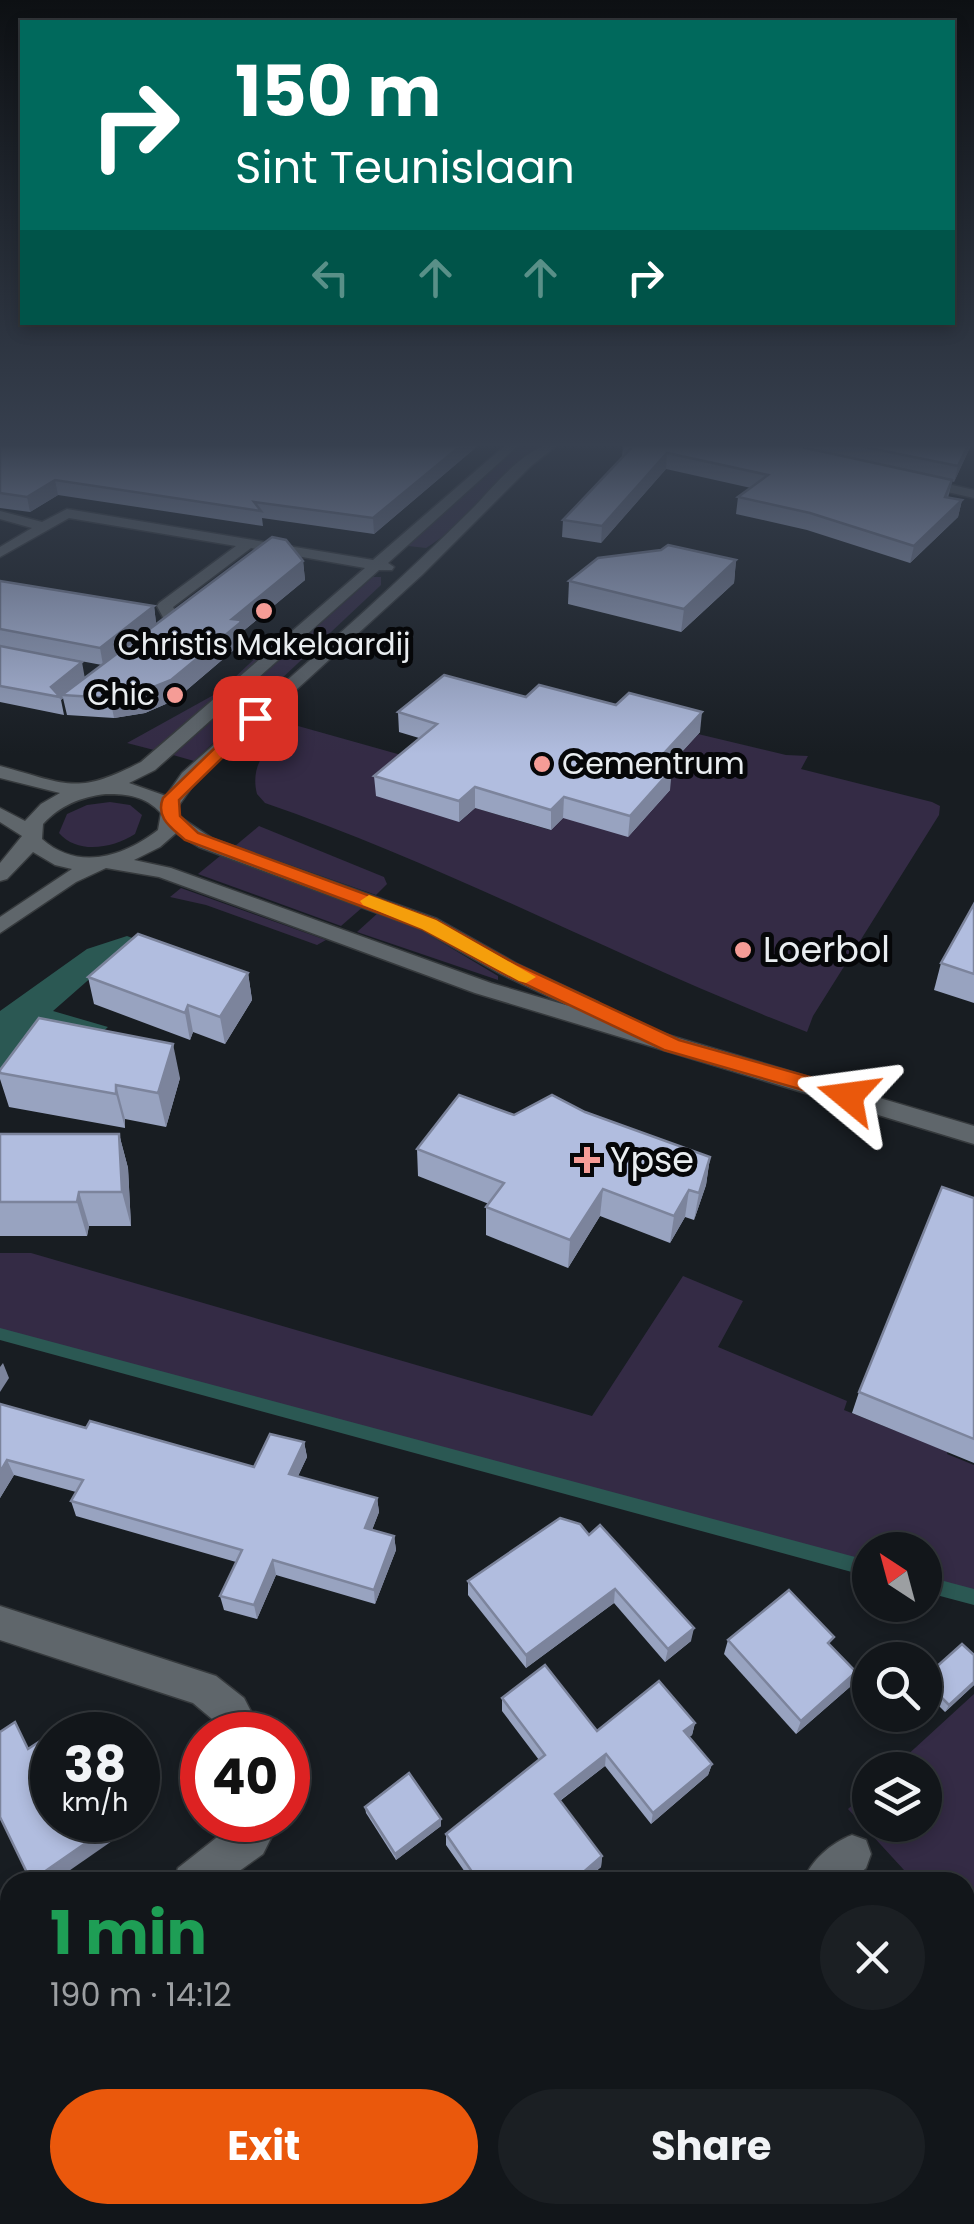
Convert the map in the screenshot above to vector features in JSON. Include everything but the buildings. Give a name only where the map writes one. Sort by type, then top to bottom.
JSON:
[{"type":"street","points":[[134,654],[174,622],[164,606],[244,547]]},
{"type":"street","points":[[277,547],[416,572]]},
{"type":"street","points":[[0,875],[31,836],[33,822],[50,805],[101,789],[148,766],[398,547]]},
{"type":"street","points":[[0,928],[69,878],[154,844],[166,832],[170,813],[189,777],[441,547]]},
{"type":"street","points":[[0,772],[52,788],[144,792],[191,836],[429,924],[509,969],[672,1045]]},
{"type":"street","points":[[0,814],[31,836],[41,852],[57,859],[164,872],[482,988],[974,1135]]},
{"type":"street","points":[[0,1623],[203,1690],[232,1712]]},
{"type":"street","points":[[205,1872],[245,1842]]},
{"type":"street","points":[[833,1872],[852,1854]]},
{"type":"shaded area","points":[[373,577],[381,577],[381,585],[194,761],[173,755]]},
{"type":"shaded area","points":[[281,634],[287,635],[154,750],[127,743],[219,692]]},
{"type":"shaded area","points":[[291,724],[419,760],[459,822],[475,808],[550,830],[563,818],[664,772],[698,734],[786,755],[808,756],[801,769],[932,802],[940,806],[939,815],[813,1016],[807,1032],[402,856],[265,803],[257,794],[255,783],[259,763]]},
{"type":"shaded area","points":[[87,805],[130,805],[142,815],[135,834],[117,843],[86,847],[59,833],[67,814]]},
{"type":"shaded area","points":[[259,826],[384,877],[387,884],[376,895],[235,846]]},
{"type":"shaded area","points":[[220,856],[364,906],[341,926],[198,874]]},
{"type":"shaded area","points":[[181,888],[326,940],[317,945],[206,905],[170,897]]},
{"type":"shaded area","points":[[379,912],[416,927],[498,976],[498,980],[357,932]]},
{"type":"shaded area","points":[[127,936],[135,939],[53,1011],[108,1027],[88,1045],[0,1073],[0,1011],[87,949]]},
{"type":"shaded area","points":[[0,1253],[31,1253],[592,1416],[683,1276],[743,1301],[718,1347],[847,1401],[844,1410],[896,1431],[953,1435],[947,1454],[974,1465],[974,1597],[942,1589],[942,1532],[852,1532],[852,1564],[0,1334]]},
{"type":"shaded area","points":[[974,1694],[974,1872],[906,1872],[878,1842],[942,1842],[942,1752],[911,1752],[932,1732],[942,1732],[942,1723]]},
{"type":"waterway","points":[[0,1334],[852,1564]]},
{"type":"waterway","points":[[942,1589],[974,1597]]},
{"type":"slow traffic","points":[[369,901],[429,924],[526,977]]},
{"type":"place","name":"Christis Makelaardij","points":[[264,611]]},
{"type":"place","name":"Chic","points":[[175,695]]},
{"type":"place","name":"Cementrum","points":[[542,764]]},
{"type":"place","name":"Loerbol","points":[[743,950]]},
{"type":"place","name":"Ypse","points":[[587,1160]]},
{"type":"route","points":[[255,718],[171,798],[168,807],[172,818],[191,836],[429,924],[509,969],[672,1045],[848,1096]]}]
